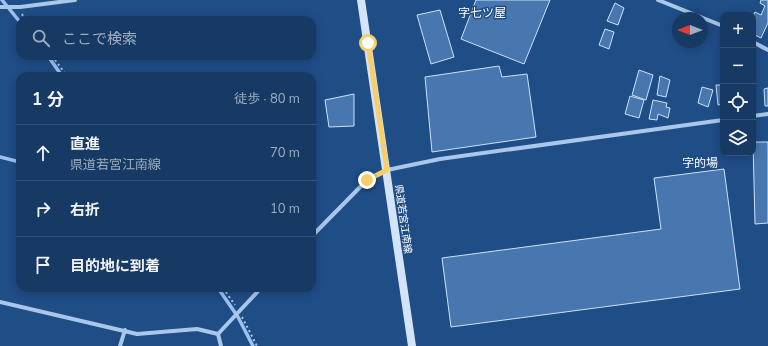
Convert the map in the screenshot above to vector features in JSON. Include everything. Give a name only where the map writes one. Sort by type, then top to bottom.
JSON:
[{"type":"main road","name":"県道若宮江南線","points":[[361,0],[412,346]]},
{"type":"street","points":[[0,8],[20,8],[74,0]]},
{"type":"street","points":[[658,0],[720,25]]},
{"type":"street","points":[[756,44],[768,50]]},
{"type":"street","points":[[756,116],[768,114]]},
{"type":"street","points":[[316,232],[367,180],[387,170],[440,159],[720,120]]},
{"type":"street","points":[[218,334],[257,292]]},
{"type":"street","points":[[0,302],[137,334],[197,329],[218,334]]},
{"type":"street","points":[[120,346],[125,330]]},
{"type":"street","points":[[218,334],[221,346]]},
{"type":"path","points":[[55,60],[63,72]]},
{"type":"building","points":[[476,0],[550,0],[524,64],[461,39]]},
{"type":"building","points":[[761,0],[768,0],[768,23],[761,38],[756,36],[756,12],[761,15],[765,6],[760,3]]},
{"type":"building","points":[[615,3],[624,8],[618,25],[607,21]]},
{"type":"building","points":[[440,10],[454,57],[431,64],[417,15]]},
{"type":"building","points":[[605,29],[614,32],[609,49],[599,45]]},
{"type":"building","points":[[499,66],[502,77],[527,74],[536,137],[432,152],[425,77]]},
{"type":"building","points":[[639,70],[653,75],[646,100],[632,95]]},
{"type":"building","points":[[660,76],[670,80],[666,97],[657,95]]},
{"type":"building","points":[[716,85],[720,85],[720,105],[718,105]]},
{"type":"building","points":[[702,87],[713,90],[708,107],[698,103]]},
{"type":"building","points":[[768,88],[768,106],[765,106],[764,89]]},
{"type":"building","points":[[354,94],[354,126],[329,127],[325,100]]},
{"type":"building","points":[[630,96],[644,100],[639,118],[625,114]]},
{"type":"building","points":[[653,100],[667,103],[666,107],[670,108],[668,118],[658,114],[657,120],[649,119]]},
{"type":"building","points":[[756,142],[768,142],[768,223],[755,224],[753,156],[756,156]]},
{"type":"building","points":[[724,169],[740,289],[451,327],[442,258],[661,229],[654,178]]},
{"type":"waterway","points":[[2,0],[16,17]]},
{"type":"waterway","points":[[51,60],[59,72]]},
{"type":"waterway","points":[[0,157],[16,161]]},
{"type":"waterway","points":[[221,292],[238,317],[253,346]]},
{"type":"district","name":"字七ツ屋","points":[[482,13]]},
{"type":"district","name":"字的場","points":[[700,163]]},
{"type":"route","points":[[367,180],[387,170],[368,43]]}]
